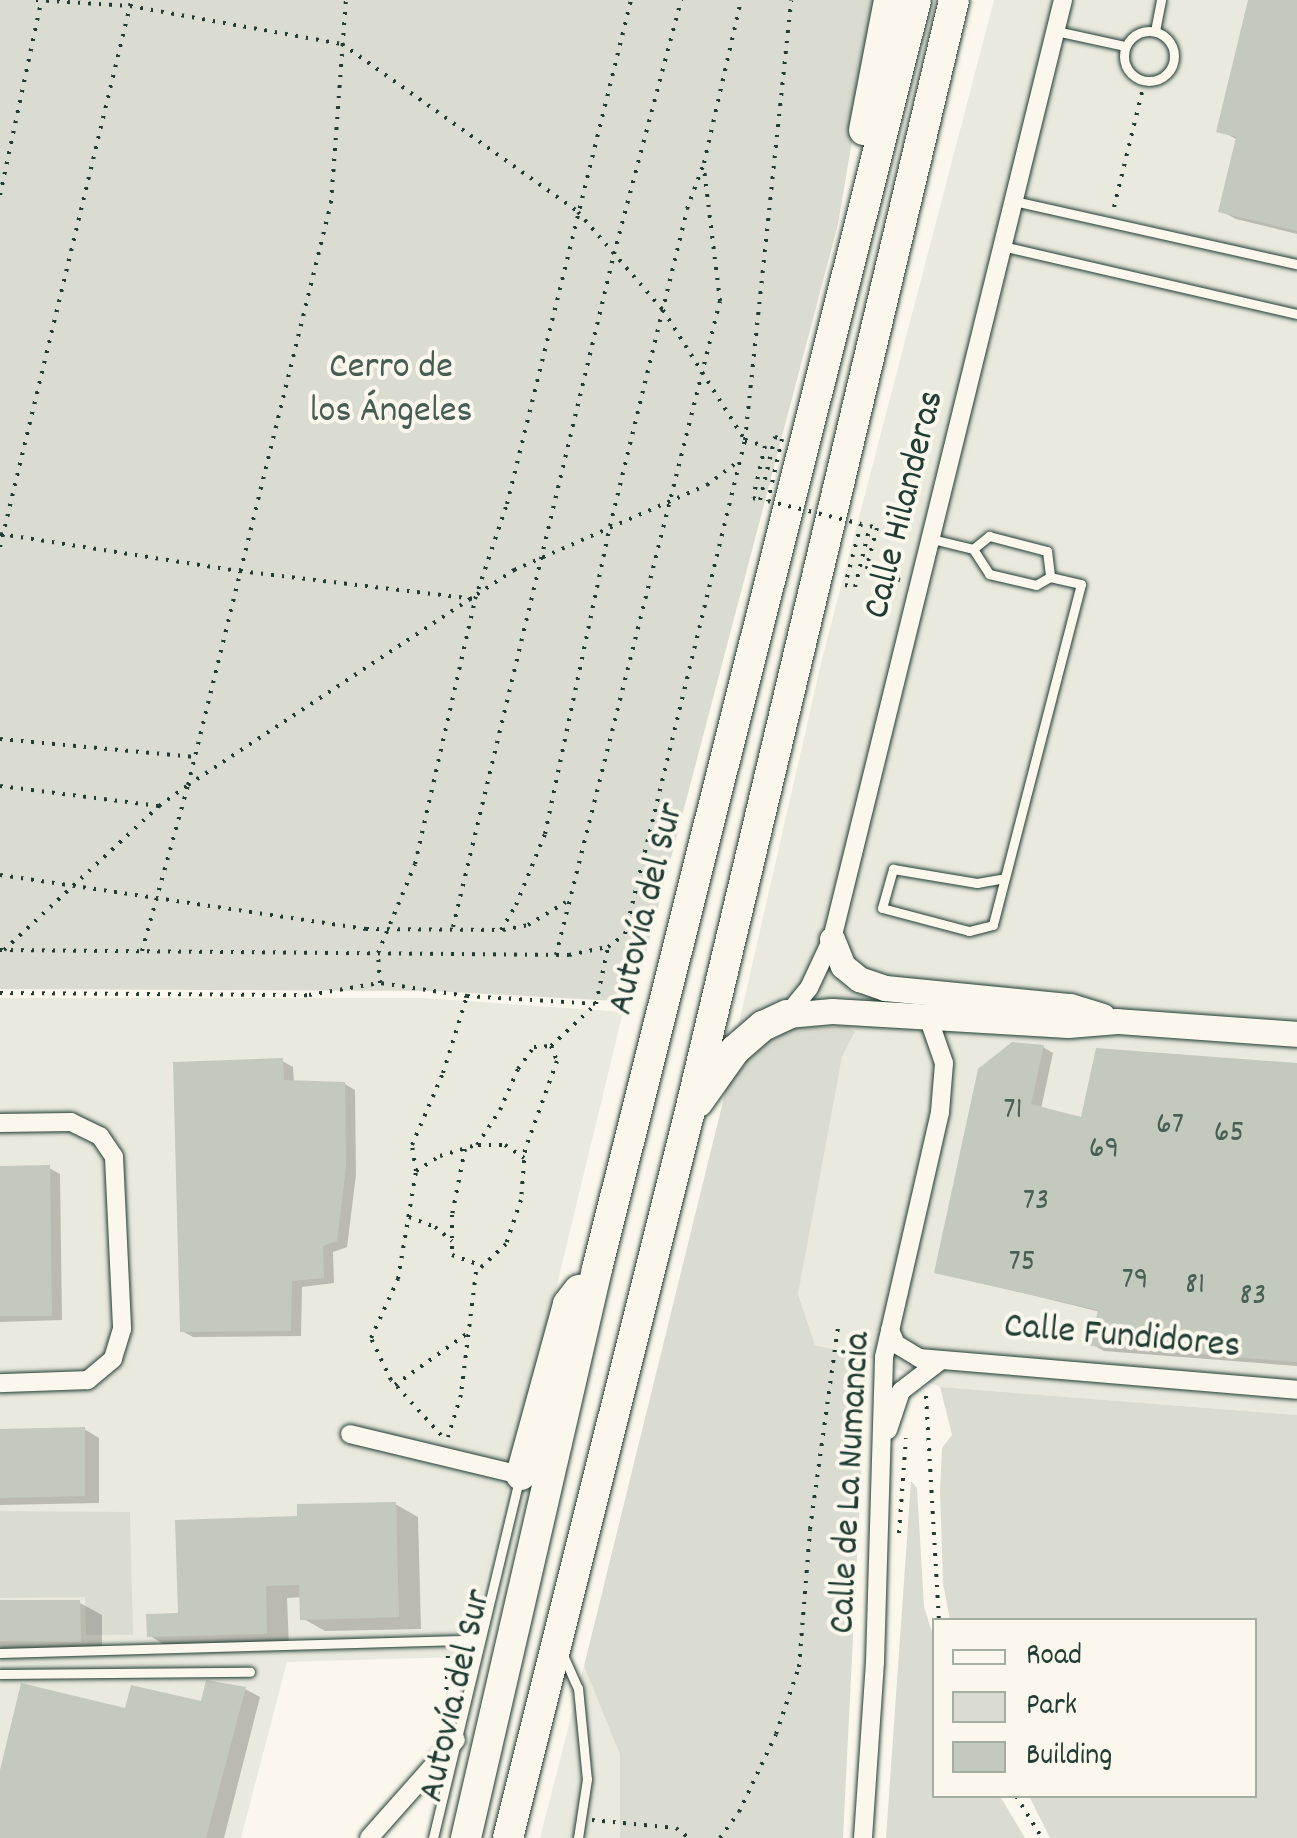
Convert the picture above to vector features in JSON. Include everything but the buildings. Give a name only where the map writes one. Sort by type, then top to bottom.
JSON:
[{"type":"highway","points":[[852,254],[861,146],[889,0]]},
{"type":"highway","name":"Autovía del Sur","points":[[466,1838],[597,1269],[916,0]]},
{"type":"highway","points":[[508,1838],[689,1115],[954,0]]},
{"type":"highway","points":[[689,1115],[735,1050],[764,1026],[787,1014]]},
{"type":"highway","points":[[521,1476],[568,1304],[597,1269]]},
{"type":"street","name":"Calle Hilanderas","points":[[787,1014],[809,988],[832,939],[1063,0]]},
{"type":"street","points":[[832,939],[844,966],[859,979],[885,988],[1070,1006],[1117,1021]]},
{"type":"street","points":[[929,1020],[934,998],[941,993]]},
{"type":"street","points":[[787,1014],[832,1011],[929,1020],[1068,1025],[1117,1021],[1297,1034]]},
{"type":"street","name":"Calle de La Numancia","points":[[862,1838],[884,1450],[880,1409],[890,1330],[940,1112],[944,1063],[929,1020]]},
{"type":"street","points":[[0,1123],[72,1122],[100,1136],[114,1157],[122,1329],[113,1359],[88,1380],[0,1383]]},
{"type":"street","name":"Calle Fundidores","points":[[890,1330],[907,1354],[940,1361],[1297,1390]]},
{"type":"street","points":[[884,1450],[892,1410],[901,1390],[940,1361]]},
{"type":"street","points":[[350,1434],[521,1476]]},
{"type":"street","points":[[369,1838],[450,1738]]},
{"type":"lane","points":[[1154,31],[1162,0]]},
{"type":"lane","points":[[1056,30],[1126,46]]},
{"type":"lane","points":[[1154,31],[1169,40],[1173,65],[1162,78],[1145,80],[1127,68],[1126,46],[1140,32],[1154,31]]},
{"type":"lane","points":[[1014,201],[1297,264]]},
{"type":"lane","points":[[1002,246],[1297,314]]},
{"type":"lane","points":[[973,549],[989,536],[1047,551],[1050,577]]},
{"type":"lane","points":[[932,539],[973,549],[989,574],[1036,586],[1050,577],[1081,584],[1005,878],[993,924],[969,931],[882,908],[893,869],[977,883],[1005,878]]},
{"type":"lane","points":[[433,1838],[450,1738],[480,1640],[521,1476]]},
{"type":"lane","points":[[556,1638],[578,1688],[587,1779],[578,1838]]},
{"type":"lane","points":[[0,1653],[480,1640]]},
{"type":"lane","points":[[0,1674],[250,1672]]},
{"type":"path","points":[[142,951],[188,785],[331,202],[346,0]]},
{"type":"path","points":[[380,983],[378,953],[415,864],[474,599],[507,504],[631,0]]},
{"type":"path","points":[[453,927],[545,556],[614,254],[681,0]]},
{"type":"path","points":[[501,930],[516,905],[545,834],[610,526],[687,209],[704,163],[740,0]]},
{"type":"path","points":[[2,950],[556,955],[608,947],[625,934],[745,440],[791,0]]},
{"type":"path","points":[[0,194],[38,1],[131,3],[342,44],[578,212],[663,310],[745,440],[765,446],[753,498],[760,500],[775,437],[782,439],[768,501],[861,524],[844,585],[855,587],[870,526],[877,528],[868,572],[919,586]]},
{"type":"path","points":[[0,548],[131,3]]},
{"type":"path","points":[[1110,222],[1145,80]]},
{"type":"path","points":[[556,955],[566,902],[720,301],[704,163]]},
{"type":"path","points":[[2,950],[75,888],[159,806],[188,785],[514,570],[707,484],[740,460]]},
{"type":"path","points":[[1,534],[240,571],[474,599]]},
{"type":"path","points":[[0,739],[195,757]]},
{"type":"path","points":[[0,786],[159,806]]},
{"type":"path","points":[[0,875],[157,900],[390,929],[501,930],[528,925],[566,902]]},
{"type":"path","points":[[477,1145],[534,1048],[551,1046],[596,1004],[608,947]]},
{"type":"path","points":[[0,993],[308,995],[380,983],[466,996],[596,1004]]},
{"type":"path","points":[[466,996],[442,1073],[412,1145],[416,1172],[398,1279],[371,1338],[395,1385],[433,1422],[446,1444],[461,1395],[476,1272],[506,1244],[521,1200],[524,1158],[557,1061],[551,1046]]},
{"type":"path","points":[[416,1172],[440,1156],[477,1145],[505,1145],[524,1158]]},
{"type":"path","points":[[466,1148],[452,1215],[452,1255],[482,1266]]},
{"type":"path","points":[[410,1217],[435,1227],[452,1241]]},
{"type":"path","points":[[720,1838],[739,1812],[776,1734],[799,1667],[810,1529],[838,1328]]},
{"type":"path","points":[[395,1385],[469,1332]]},
{"type":"path","points":[[916,1376],[926,1397],[930,1424],[930,1510],[939,1618]]},
{"type":"path","points":[[449,1640],[450,1738]]},
{"type":"path","points":[[1017,1798],[1042,1838]]},
{"type":"path","points":[[581,1820],[676,1828],[689,1838]]},
{"type":"shaded area","points":[[994,0],[1297,0],[1297,1415],[940,1387],[867,1357],[815,1345],[798,1294],[804,1247],[842,1057],[855,1032],[847,1026],[824,1026],[746,1048],[738,1027],[822,659]]},
{"type":"shaded area","points":[[0,998],[424,998],[623,1012],[465,1665],[458,1657],[287,1662],[241,1838],[0,1838]]},
{"type":"shaded area","points":[[584,1666],[620,1755],[620,1838],[540,1838]]},
{"type":"green space","name":"Cerro de los Ángeles","points":[[0,0],[876,0],[838,224],[633,1002],[434,991],[0,989]]},
{"type":"green space","points":[[847,1026],[855,1032],[842,1057],[798,1294],[815,1345],[867,1357],[843,1838],[620,1838],[620,1755],[584,1666],[730,1073],[746,1048],[791,1028]]},
{"type":"green space","points":[[940,1387],[1297,1415],[1297,1838],[1050,1838],[1030,1798],[1257,1798],[1257,1618],[950,1618],[943,1583],[940,1491],[942,1448],[952,1435]]},
{"type":"green space","points":[[911,1481],[917,1488],[924,1606],[932,1632],[932,1798],[1001,1798],[1025,1838],[886,1838]]},
{"type":"green space","points":[[0,1511],[130,1512],[133,1635],[86,1635],[85,1597],[0,1598]]}]
